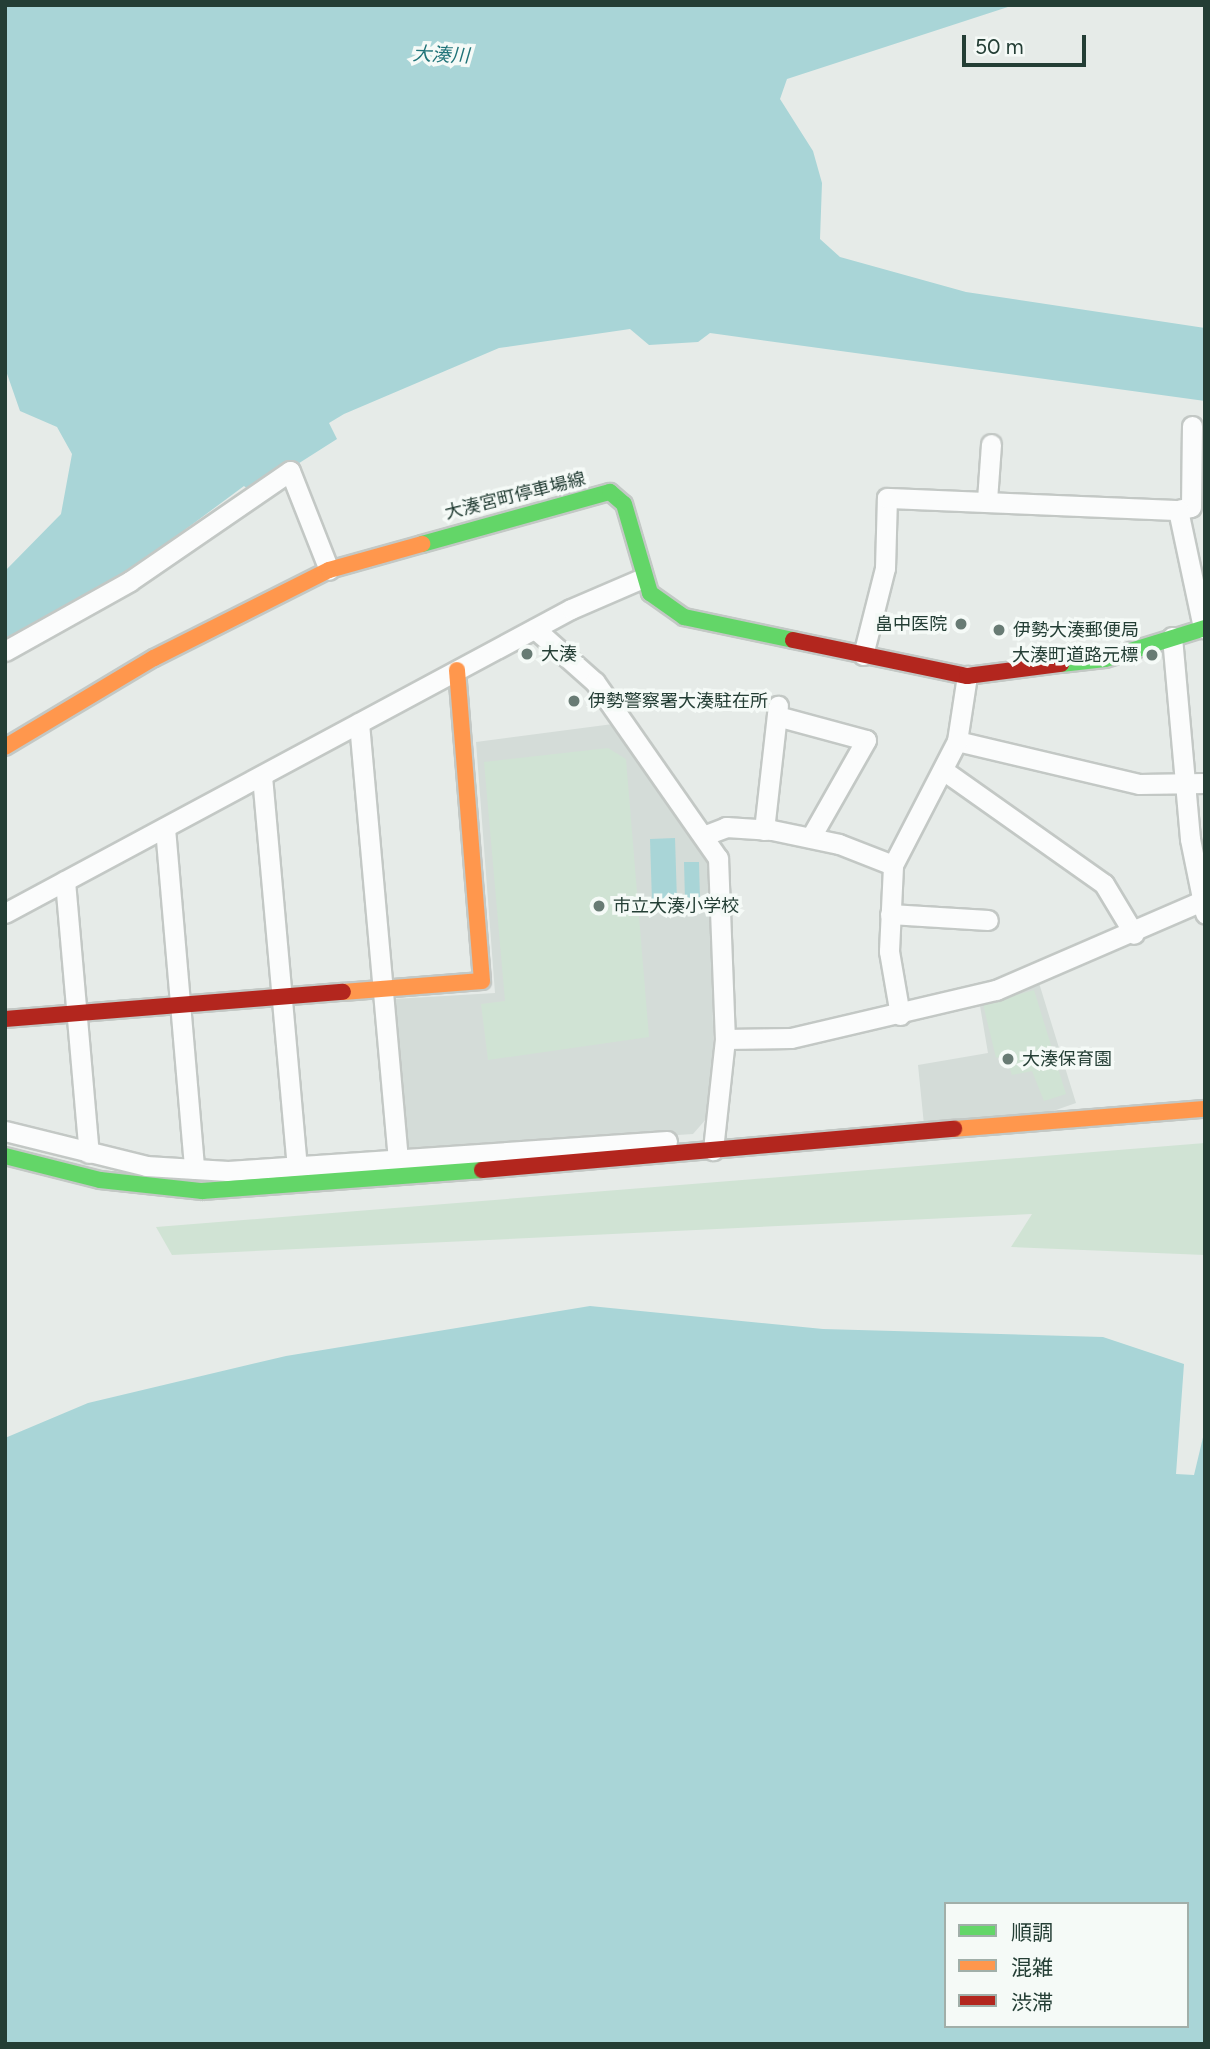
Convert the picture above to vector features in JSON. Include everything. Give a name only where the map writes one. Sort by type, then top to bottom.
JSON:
[{"type":"street","points":[[863,655],[885,568],[887,498],[987,500],[1178,510],[1191,507],[1192,426]]},
{"type":"street","points":[[987,500],[991,444]]},
{"type":"street","points":[[5,651],[130,582],[290,471],[329,570]]},
{"type":"street","name":"大湊宮町停車場線","points":[[5,747],[154,658],[329,570],[610,492],[624,504],[643,578],[650,593],[684,617],[967,676],[1105,659],[1204,628]]},
{"type":"street","points":[[1178,510],[1204,628]]},
{"type":"street","points":[[5,913],[534,629],[643,578]]},
{"type":"street","points":[[534,629],[595,682],[718,858],[725,1039],[713,1147]]},
{"type":"street","points":[[725,1039],[791,1038],[900,1015],[996,990],[1203,908],[1197,784],[1172,637]]},
{"type":"street","points":[[5,1019],[482,981],[457,670]]},
{"type":"street","points":[[900,1015],[890,914],[893,865],[957,741],[967,676]]},
{"type":"street","points":[[764,830],[778,710],[866,740],[811,837]]},
{"type":"street","points":[[359,723],[398,1158]]},
{"type":"street","points":[[957,741],[1108,778],[1197,784]]},
{"type":"street","points":[[943,771],[1104,884],[1134,934]]},
{"type":"street","points":[[262,776],[297,1166]]},
{"type":"street","points":[[703,836],[726,827],[811,837],[893,865]]},
{"type":"street","points":[[165,828],[194,1169]]},
{"type":"street","points":[[65,881],[89,1153]]},
{"type":"street","points":[[890,914],[988,920]]},
{"type":"street","points":[[5,1156],[100,1180],[202,1191],[713,1147],[1205,1109]]},
{"type":"street","points":[[5,1131],[89,1153],[194,1169],[297,1166],[636,1140],[713,1147]]},
{"type":"shaded area","name":"市立大湊小学校","points":[[613,724],[711,868],[714,1110],[693,1134],[402,1153],[395,1126],[394,999],[495,993],[476,742]]},
{"type":"shaded area","name":"大湊保育園","points":[[1039,983],[1076,1103],[1033,1118],[924,1125],[918,1065],[988,1053],[979,1000]]},
{"type":"green space","points":[[608,748],[626,759],[649,1037],[488,1060],[481,1004],[505,1001],[484,762]]},
{"type":"green space","points":[[1034,990],[1066,1094],[1044,1101],[1032,1071],[1012,1075],[1005,1055],[996,1058],[983,1004]]},
{"type":"green space","points":[[1205,1143],[1205,1255],[1011,1247],[1032,1214],[172,1255],[156,1227]]},
{"type":"water","name":"大湊川","points":[[5,5],[1014,5],[787,79],[780,99],[813,151],[822,183],[820,239],[840,257],[966,292],[1205,328],[1205,401],[710,333],[698,342],[649,345],[630,329],[499,348],[344,414],[329,423],[337,439],[252,493],[244,486],[132,569],[5,641],[5,571],[61,514],[72,454],[57,427],[20,411],[5,368]]},
{"type":"water","points":[[675,838],[677,901],[652,902],[650,839]]},
{"type":"water","points":[[684,862],[699,862],[700,900],[685,901]]},
{"type":"water","points":[[590,1306],[823,1329],[1103,1337],[1184,1364],[1176,1474],[1194,1475],[1205,1429],[1205,2044],[5,2044],[5,1438],[88,1403],[286,1356]]},
{"type":"traffic: fast","points":[[422,544],[610,492],[624,504],[650,593],[684,617],[793,640]]},
{"type":"traffic: fast","points":[[1061,664],[1105,659],[1205,628]]},
{"type":"traffic: fast","points":[[5,1156],[100,1180],[202,1191],[482,1170]]},
{"type":"traffic: slow","points":[[5,747],[154,658],[329,570],[422,544]]},
{"type":"traffic: slow","points":[[343,992],[482,981],[457,670]]},
{"type":"traffic: slow","points":[[954,1129],[1205,1109]]},
{"type":"traffic: jam","points":[[793,640],[967,676],[1061,664]]},
{"type":"traffic: jam","points":[[5,1019],[343,992]]},
{"type":"traffic: jam","points":[[482,1170],[954,1129]]},
{"type":"place","name":"畠中医院","points":[[961,624]]},
{"type":"place","name":"伊勢大湊郵便局","points":[[999,630]]},
{"type":"place","name":"大湊","points":[[527,654]]},
{"type":"place","name":"大湊町道路元標","points":[[1152,655]]},
{"type":"place","name":"伊勢警察署大湊駐在所","points":[[574,701]]},
{"type":"place","name":"市立大湊小学校","points":[[599,906]]},
{"type":"place","name":"大湊保育園","points":[[1008,1059]]}]
